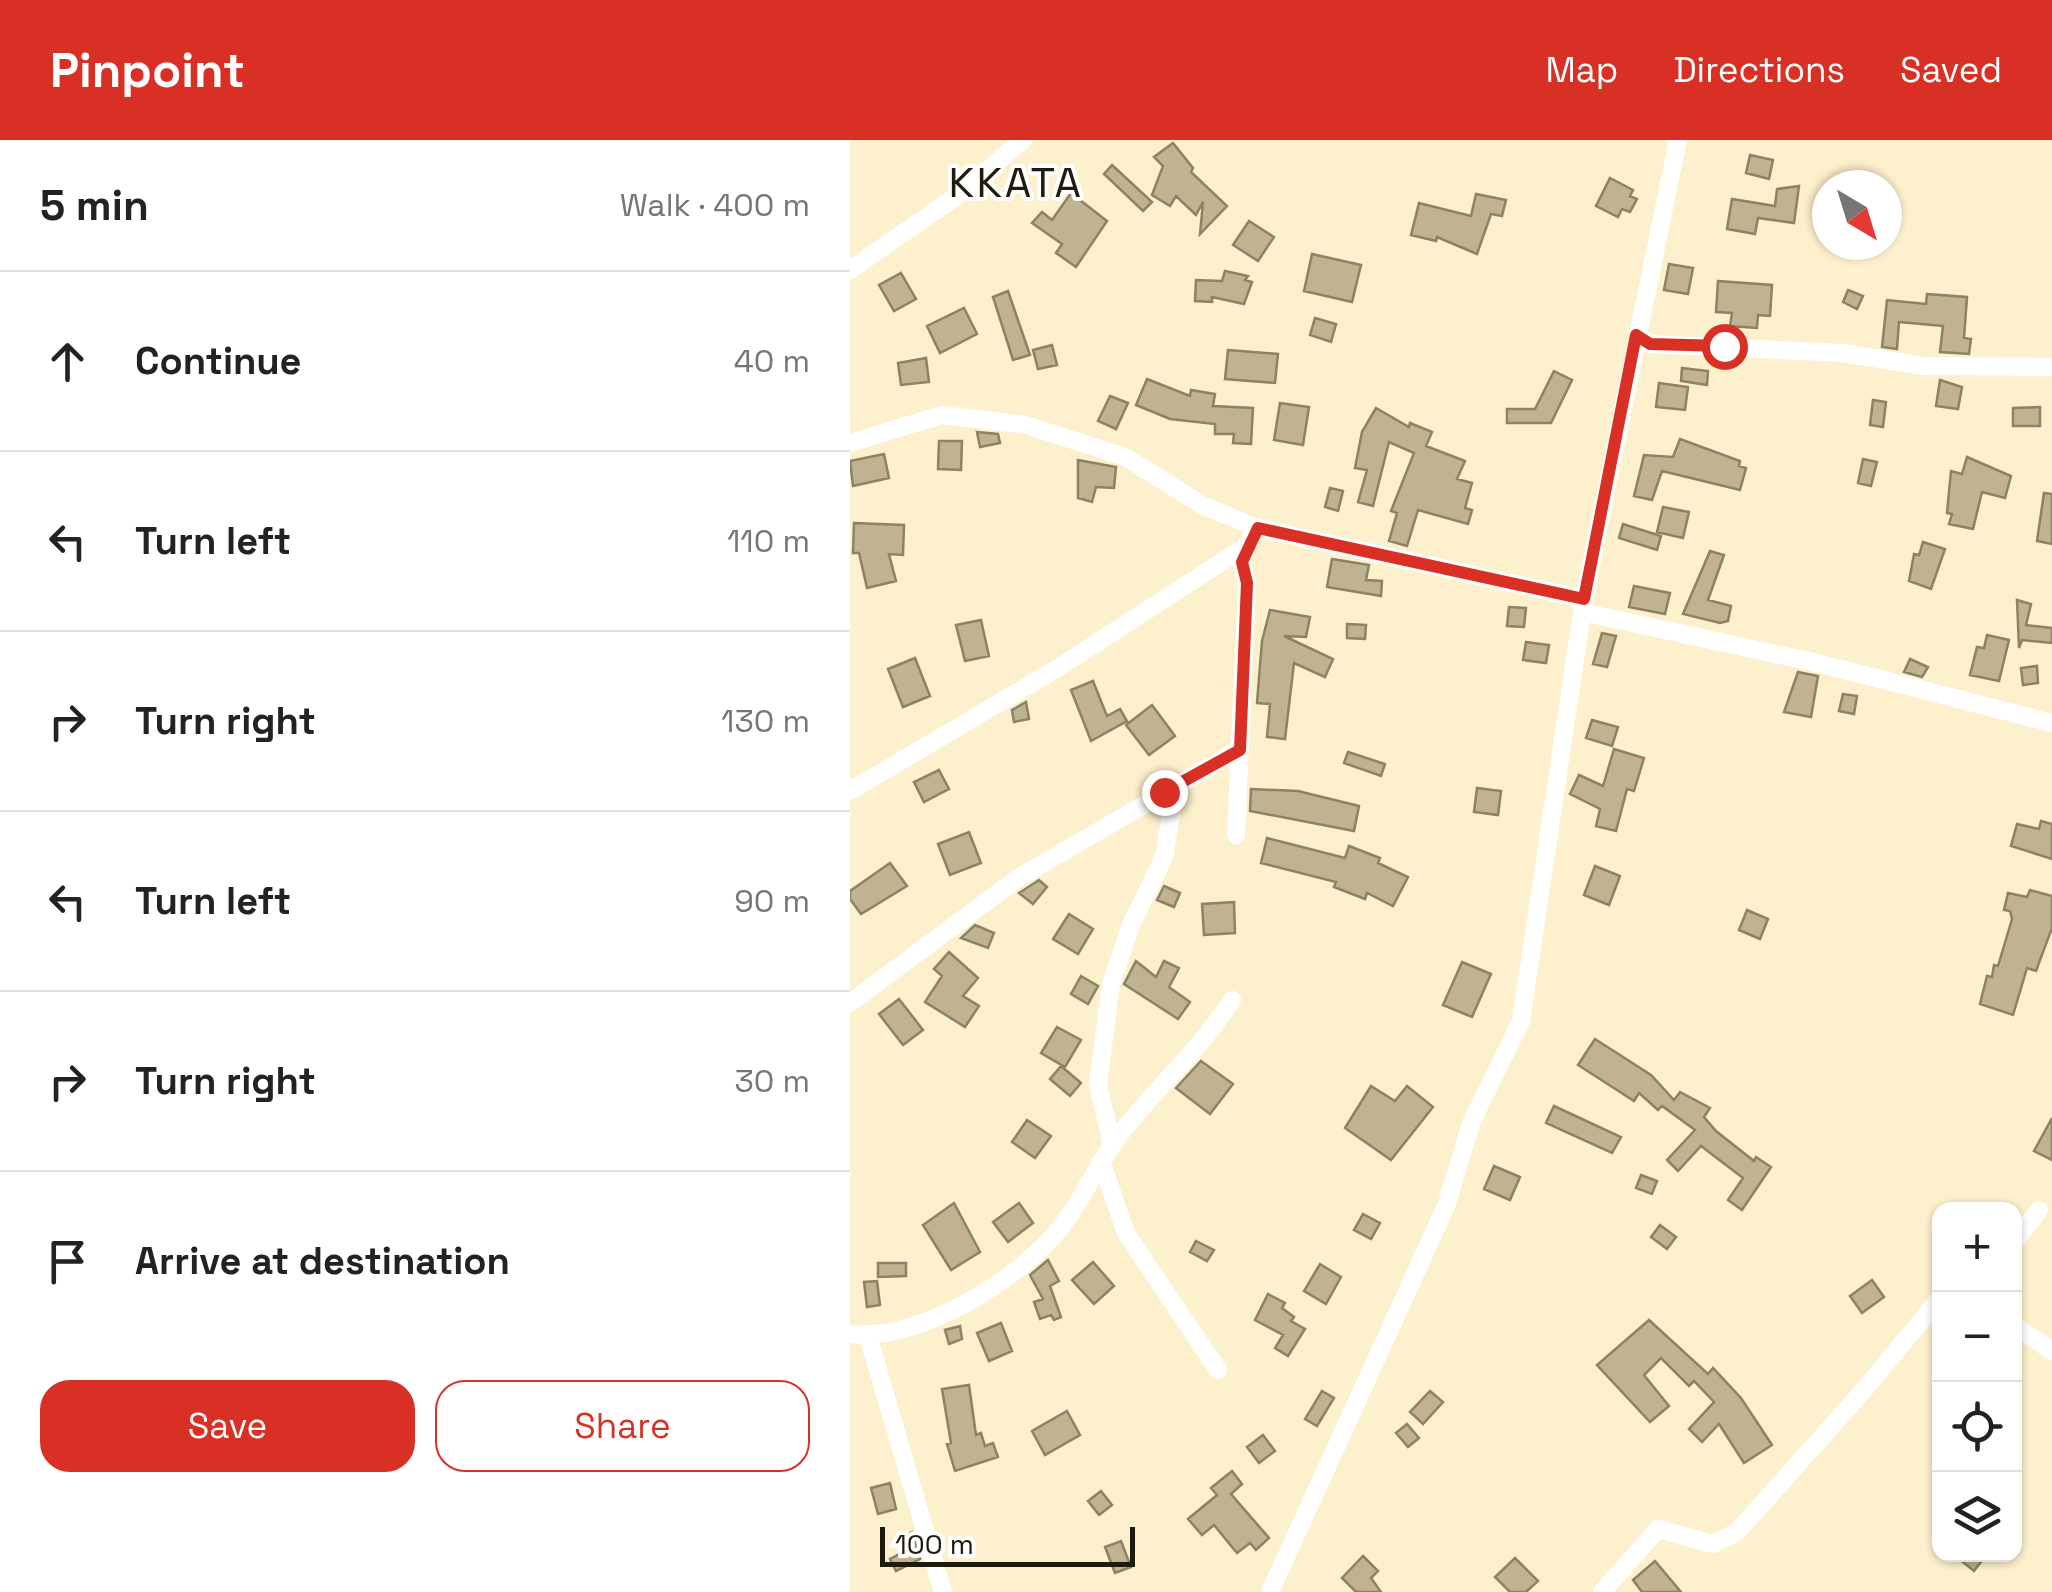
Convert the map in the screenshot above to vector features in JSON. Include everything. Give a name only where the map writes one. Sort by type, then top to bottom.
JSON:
[{"type":"street","points":[[850,270],[954,198],[1024,140]]},
{"type":"street","points":[[1270,1592],[1447,1204],[1472,1123],[1521,1021],[1583,605],[1678,140]]},
{"type":"street","points":[[1636,335],[1650,344],[1843,353],[1923,366],[2052,367]]},
{"type":"street","points":[[850,443],[942,416],[1026,425],[1126,457],[1202,505],[1258,528],[2052,722]]},
{"type":"street","points":[[1236,835],[1247,583],[1242,562],[1258,528]]},
{"type":"street","points":[[850,791],[1058,668],[1247,545]]},
{"type":"street","points":[[850,1003],[1018,878],[1240,750]]},
{"type":"street","points":[[1112,1145],[1098,1085],[1112,984],[1131,925],[1164,857],[1173,804],[1164,792]]},
{"type":"street","points":[[943,1592],[859,1335],[898,1329],[995,1288],[1028,1262],[1059,1229],[1112,1145],[1232,1000]]},
{"type":"street","points":[[1101,1162],[1126,1233],[1218,1370]]},
{"type":"street","points":[[2022,1232],[2038,1210]]},
{"type":"street","points":[[1602,1592],[1658,1528],[1712,1544],[1737,1532],[1864,1391],[1932,1308]]},
{"type":"street","points":[[2022,1330],[2052,1351]]},
{"type":"building","points":[[1173,143],[1193,168],[1191,172],[1227,206],[1200,234],[1203,202],[1196,215],[1176,196],[1170,206],[1152,195],[1163,166],[1154,157]]},
{"type":"building","points":[[1750,155],[1773,160],[1769,179],[1746,173]]},
{"type":"building","points":[[1112,165],[1152,202],[1143,211],[1104,174]]},
{"type":"building","points":[[1610,178],[1633,190],[1630,196],[1637,199],[1630,212],[1622,209],[1618,217],[1596,206]]},
{"type":"building","points":[[1799,186],[1794,223],[1758,218],[1755,234],[1727,229],[1732,199],[1775,206],[1777,189]]},
{"type":"building","points":[[1071,193],[1107,221],[1076,267],[1056,253],[1062,244],[1032,223],[1042,212],[1052,220]]},
{"type":"building","points":[[1476,194],[1506,200],[1502,216],[1491,214],[1477,254],[1437,237],[1436,241],[1411,235],[1419,203],[1471,216]]},
{"type":"building","points":[[1249,221],[1274,237],[1258,261],[1233,245]]},
{"type":"building","points":[[1312,254],[1361,265],[1352,302],[1304,291]]},
{"type":"building","points":[[1669,264],[1693,268],[1688,294],[1664,290]]},
{"type":"building","points":[[1225,271],[1248,276],[1245,280],[1252,282],[1244,304],[1212,297],[1212,302],[1195,301],[1196,280],[1222,281]]},
{"type":"building","points":[[901,273],[916,299],[894,311],[879,285]]},
{"type":"building","points":[[1718,281],[1772,285],[1770,316],[1758,315],[1757,328],[1730,326],[1732,313],[1716,312]]},
{"type":"building","points":[[1848,290],[1863,296],[1857,309],[1843,302]]},
{"type":"building","points":[[1008,291],[1030,355],[1013,360],[993,297]]},
{"type":"building","points":[[1927,294],[1967,297],[1964,338],[1971,339],[1969,354],[1940,352],[1943,326],[1899,322],[1897,349],[1882,347],[1887,300],[1926,304]]},
{"type":"building","points":[[964,308],[977,334],[940,353],[927,326]]},
{"type":"building","points":[[1315,318],[1336,324],[1331,342],[1310,335]]},
{"type":"building","points":[[1052,345],[1057,365],[1038,369],[1033,350]]},
{"type":"building","points":[[1228,350],[1278,354],[1275,383],[1225,379]]},
{"type":"building","points":[[926,358],[929,382],[901,385],[898,363]]},
{"type":"building","points":[[1682,368],[1708,371],[1707,385],[1681,381]]},
{"type":"building","points":[[1554,371],[1572,380],[1551,423],[1507,423],[1507,409],[1535,409]]},
{"type":"building","points":[[1147,379],[1190,396],[1191,390],[1215,394],[1213,406],[1253,408],[1251,444],[1233,443],[1234,434],[1215,434],[1215,424],[1170,419],[1136,405]]},
{"type":"building","points":[[1940,380],[1962,387],[1958,409],[1936,406]]},
{"type":"building","points":[[1659,383],[1688,387],[1685,410],[1656,407]]},
{"type":"building","points":[[1110,396],[1128,403],[1116,429],[1098,421]]},
{"type":"building","points":[[1873,400],[1886,402],[1883,427],[1870,425]]},
{"type":"building","points":[[1280,403],[1309,407],[1303,445],[1274,440]]},
{"type":"building","points":[[2040,407],[2040,426],[2013,426],[2013,408]]},
{"type":"building","points":[[1376,408],[1409,427],[1410,423],[1432,432],[1426,446],[1465,461],[1457,479],[1472,483],[1465,508],[1472,510],[1468,524],[1418,510],[1407,546],[1389,541],[1397,513],[1391,511],[1414,453],[1389,442],[1373,506],[1358,502],[1367,470],[1355,468],[1362,432]]},
{"type":"building","points":[[977,432],[998,434],[1000,443],[980,447]]},
{"type":"building","points":[[1680,439],[1740,461],[1739,466],[1746,468],[1740,490],[1662,471],[1652,500],[1634,496],[1644,455],[1673,457]]},
{"type":"building","points":[[939,441],[962,441],[961,470],[938,469]]},
{"type":"building","points":[[884,454],[889,478],[853,486],[850,461]]},
{"type":"building","points":[[1967,457],[2011,476],[2005,498],[1982,492],[1973,529],[1949,524],[1952,514],[1947,513],[1951,471],[1962,474]]},
{"type":"building","points":[[1863,459],[1877,462],[1871,486],[1858,483]]},
{"type":"building","points":[[1078,460],[1116,467],[1114,488],[1096,487],[1092,502],[1078,498]]},
{"type":"building","points":[[1330,488],[1343,491],[1338,511],[1325,507]]},
{"type":"building","points":[[2044,493],[2052,494],[2052,544],[2037,541]]},
{"type":"building","points":[[1663,507],[1689,512],[1683,538],[1657,532]]},
{"type":"building","points":[[854,523],[904,525],[903,555],[889,554],[896,581],[867,588],[859,553],[853,553]]},
{"type":"building","points":[[1623,524],[1661,536],[1657,550],[1619,538]]},
{"type":"building","points":[[1923,542],[1945,549],[1931,589],[1909,581],[1914,554],[1919,555]]},
{"type":"building","points":[[1710,551],[1724,555],[1708,600],[1731,606],[1728,621],[1720,623],[1683,614]]},
{"type":"building","points":[[1332,559],[1369,565],[1366,580],[1382,581],[1381,596],[1327,587]]},
{"type":"building","points":[[1634,586],[1670,593],[1665,614],[1629,607]]},
{"type":"building","points":[[2017,600],[2031,604],[2026,625],[2052,628],[2052,643],[2022,640],[2019,648]]},
{"type":"building","points":[[1509,607],[1526,608],[1524,627],[1507,626]]},
{"type":"building","points":[[1270,610],[1310,617],[1306,637],[1284,636],[1333,659],[1325,677],[1294,663],[1285,739],[1267,737],[1270,704],[1257,703],[1262,641]]},
{"type":"building","points":[[981,620],[989,656],[965,661],[956,625]]},
{"type":"building","points":[[1347,624],[1366,625],[1365,639],[1347,638]]},
{"type":"building","points":[[1602,633],[1616,636],[1607,667],[1593,664]]},
{"type":"building","points":[[1987,635],[2009,640],[1999,681],[1970,675],[1977,647],[1984,648]]},
{"type":"building","points":[[1526,642],[1549,645],[1546,663],[1523,660]]},
{"type":"building","points":[[915,658],[930,696],[903,707],[888,669]]},
{"type":"building","points":[[1910,659],[1928,667],[1922,677],[1904,672]]},
{"type":"building","points":[[2037,666],[2038,683],[2023,685],[2021,668]]},
{"type":"building","points":[[1798,672],[1818,676],[1811,717],[1784,712]]},
{"type":"building","points":[[1093,681],[1107,716],[1120,709],[1127,721],[1091,741],[1071,690]]},
{"type":"building","points":[[1843,694],[1857,696],[1854,714],[1839,711]]},
{"type":"building","points":[[1026,702],[1029,719],[1014,722],[1012,710]]},
{"type":"building","points":[[1152,705],[1175,736],[1149,755],[1126,725]]},
{"type":"building","points":[[1592,720],[1618,727],[1612,746],[1586,738]]},
{"type":"building","points":[[1614,749],[1644,758],[1634,791],[1627,789],[1616,831],[1596,826],[1600,809],[1570,794],[1579,775],[1603,786]]},
{"type":"building","points":[[1348,752],[1385,764],[1381,776],[1344,763]]},
{"type":"building","points":[[939,770],[949,789],[924,802],[914,782]]},
{"type":"building","points":[[1477,788],[1501,791],[1498,815],[1474,812]]},
{"type":"building","points":[[1251,789],[1298,791],[1359,806],[1354,831],[1250,811]]},
{"type":"building","points":[[2041,821],[2052,824],[2052,859],[2011,846],[2017,824],[2039,829]]},
{"type":"building","points":[[969,832],[981,863],[950,875],[938,844]]},
{"type":"building","points":[[1267,838],[1345,858],[1349,846],[1380,858],[1378,863],[1408,877],[1393,906],[1367,893],[1365,899],[1334,887],[1336,882],[1261,863]]},
{"type":"building","points":[[890,863],[907,886],[861,914],[850,899],[850,891]]},
{"type":"building","points":[[1595,866],[1620,876],[1609,905],[1584,895]]},
{"type":"building","points":[[1039,880],[1047,887],[1033,904],[1019,893]]},
{"type":"building","points":[[1164,886],[1180,893],[1174,907],[1157,900]]},
{"type":"building","points":[[2030,890],[2052,896],[2052,928],[2036,971],[2027,968],[2013,1015],[1980,1004],[1987,976],[1992,977],[1994,965],[1998,966],[2012,919],[2010,911],[2004,910],[2008,893],[2027,897]]},
{"type":"building","points":[[1234,902],[1235,933],[1204,935],[1202,904]]},
{"type":"building","points":[[1747,910],[1768,919],[1760,939],[1739,930]]},
{"type":"building","points":[[1069,914],[1093,929],[1078,954],[1053,939]]},
{"type":"building","points":[[975,925],[994,933],[988,948],[961,938]]},
{"type":"building","points":[[949,952],[978,978],[963,996],[979,1006],[965,1027],[925,1002],[942,976],[934,969]]},
{"type":"building","points":[[1136,961],[1156,977],[1164,961],[1179,968],[1169,987],[1190,1002],[1178,1019],[1124,984]]},
{"type":"building","points":[[1462,962],[1491,974],[1472,1017],[1443,1005]]},
{"type":"building","points":[[1081,976],[1098,986],[1088,1004],[1071,994]]},
{"type":"building","points":[[899,999],[923,1030],[903,1045],[879,1014]]},
{"type":"building","points":[[1057,1027],[1081,1040],[1065,1067],[1041,1053]]},
{"type":"building","points":[[1595,1039],[1651,1075],[1674,1100],[1680,1092],[1710,1108],[1704,1117],[1716,1131],[1754,1161],[1756,1157],[1771,1167],[1742,1210],[1728,1200],[1743,1178],[1701,1146],[1678,1171],[1667,1160],[1695,1130],[1662,1106],[1658,1110],[1639,1093],[1634,1101],[1578,1065]]},
{"type":"building","points":[[1201,1061],[1233,1084],[1210,1114],[1176,1088]]},
{"type":"building","points":[[1061,1066],[1081,1083],[1070,1096],[1050,1079]]},
{"type":"building","points":[[1371,1086],[1395,1101],[1407,1086],[1433,1107],[1391,1160],[1345,1128]]},
{"type":"building","points":[[1554,1106],[1621,1137],[1612,1153],[1546,1123]]},
{"type":"building","points":[[2052,1118],[2052,1160],[2034,1151]]},
{"type":"building","points":[[1027,1120],[1051,1136],[1035,1158],[1012,1142]]},
{"type":"building","points":[[1494,1166],[1520,1177],[1510,1200],[1484,1189]]},
{"type":"building","points":[[1641,1175],[1657,1181],[1652,1194],[1636,1188]]},
{"type":"building","points":[[954,1203],[980,1252],[951,1270],[923,1225]]},
{"type":"building","points":[[1019,1203],[1033,1223],[1008,1242],[993,1222]]},
{"type":"building","points":[[1363,1214],[1380,1223],[1371,1239],[1354,1230]]},
{"type":"building","points":[[1660,1225],[1676,1237],[1667,1249],[1651,1237]]},
{"type":"building","points":[[1196,1241],[1214,1250],[1207,1261],[1190,1252]]},
{"type":"building","points":[[1048,1260],[1059,1281],[1050,1286],[1061,1317],[1054,1320],[1051,1315],[1040,1319],[1034,1302],[1043,1299],[1030,1275]]},
{"type":"building","points":[[1093,1262],[1114,1286],[1094,1304],[1072,1280]]},
{"type":"building","points":[[878,1263],[906,1263],[906,1276],[878,1277]]},
{"type":"building","points":[[1320,1264],[1341,1277],[1326,1304],[1304,1291]]},
{"type":"building","points":[[1872,1280],[1884,1297],[1862,1313],[1850,1296]]},
{"type":"building","points":[[877,1281],[880,1305],[867,1307],[864,1282]]},
{"type":"building","points":[[1268,1294],[1285,1303],[1282,1308],[1294,1317],[1291,1321],[1305,1329],[1288,1356],[1275,1348],[1283,1335],[1255,1320]]},
{"type":"building","points":[[1649,1320],[1708,1374],[1713,1368],[1741,1398],[1772,1445],[1744,1463],[1719,1424],[1702,1442],[1689,1429],[1714,1402],[1694,1381],[1689,1386],[1661,1358],[1644,1375],[1669,1406],[1650,1422],[1597,1365]]},
{"type":"building","points":[[1001,1323],[1012,1351],[989,1361],[977,1333]]},
{"type":"building","points":[[960,1326],[962,1339],[949,1344],[945,1330]]},
{"type":"building","points":[[969,1385],[976,1435],[981,1433],[985,1446],[993,1443],[998,1457],[955,1471],[947,1444],[951,1443],[942,1389]]},
{"type":"building","points":[[1322,1391],[1334,1398],[1317,1426],[1305,1419]]},
{"type":"building","points":[[1430,1391],[1443,1402],[1423,1424],[1410,1412]]},
{"type":"building","points":[[1067,1411],[1080,1435],[1045,1455],[1032,1431]]},
{"type":"building","points":[[1407,1424],[1419,1438],[1408,1447],[1396,1433]]},
{"type":"building","points":[[1263,1435],[1275,1451],[1259,1463],[1247,1447]]},
{"type":"building","points":[[1232,1471],[1242,1484],[1231,1494],[1269,1538],[1256,1550],[1250,1543],[1237,1553],[1214,1525],[1202,1535],[1188,1519],[1217,1495],[1211,1488]]},
{"type":"building","points":[[890,1483],[896,1509],[878,1514],[871,1488]]},
{"type":"building","points":[[1101,1491],[1112,1505],[1099,1515],[1088,1501]]},
{"type":"building","points":[[912,1532],[920,1559],[896,1571],[890,1559],[903,1552],[897,1539]]},
{"type":"building","points":[[1121,1541],[1131,1567],[1115,1573],[1105,1547]]},
{"type":"building","points":[[1363,1556],[1378,1571],[1371,1578],[1381,1592],[1356,1592],[1342,1578]]},
{"type":"building","points":[[1515,1558],[1538,1581],[1526,1592],[1510,1592],[1495,1577]]},
{"type":"building","points":[[1655,1561],[1681,1592],[1642,1592],[1633,1580]]},
{"type":"building","points":[[1963,1562],[1981,1562],[1974,1571]]},
{"type":"district","name":"KKATA","points":[[1016,182]]},
{"type":"route","points":[[1164,792],[1240,750],[1247,583],[1242,562],[1258,528],[1584,599],[1636,335],[1650,344],[1724,346]]}]
